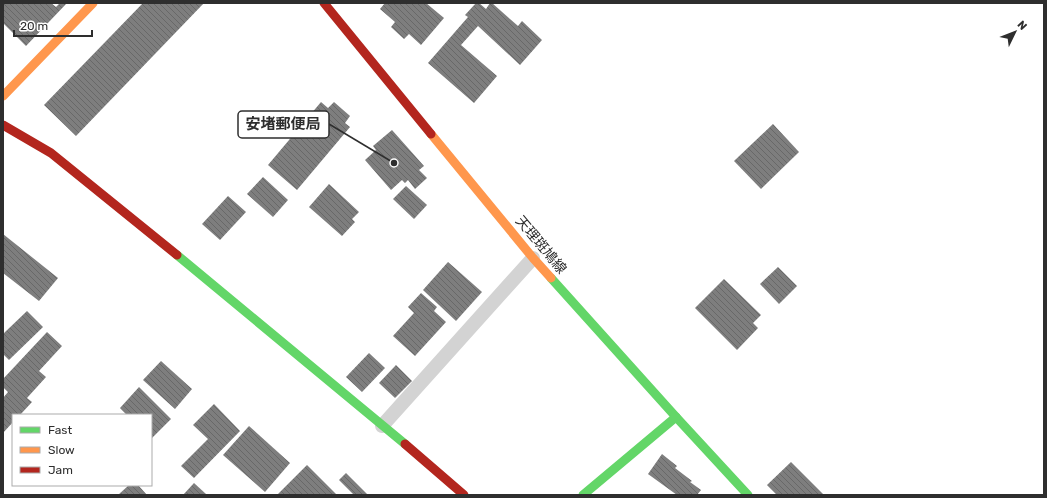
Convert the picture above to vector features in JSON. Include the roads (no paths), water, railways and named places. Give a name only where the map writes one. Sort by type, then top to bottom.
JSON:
[{"type":"street","points":[[3,96],[93,3]]},
{"type":"street","name":"天理斑鳩線","points":[[324,3],[532,258],[748,495]]},
{"type":"street","points":[[3,125],[51,154],[148,231],[418,455],[464,495]]},
{"type":"street","points":[[583,495],[676,417]]},
{"type":"lane","points":[[382,426],[532,258]]},
{"type":"place","name":"安堵郵便局","points":[[394,163]]}]
